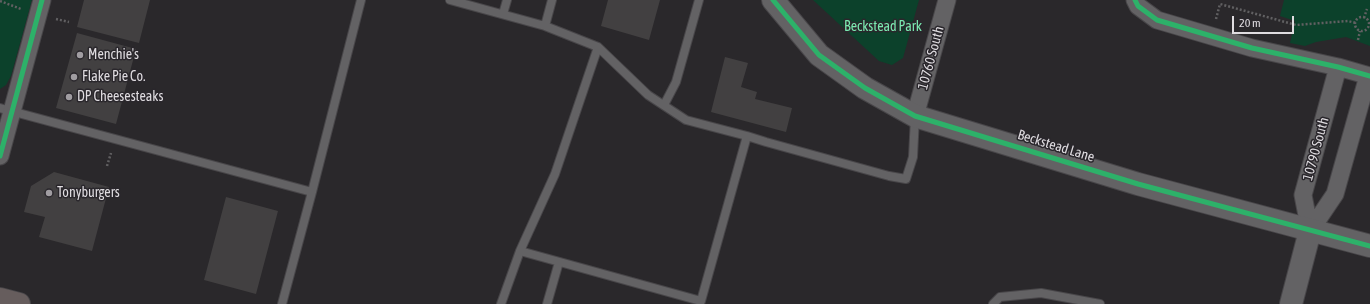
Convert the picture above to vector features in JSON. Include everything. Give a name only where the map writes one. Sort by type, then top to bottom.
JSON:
[{"type":"main road","points":[[0,299],[19,304]]},
{"type":"street","points":[[0,156],[6,110],[42,0]]},
{"type":"street","name":"Beckstead Lane","points":[[773,0],[820,55],[865,88],[915,116],[1138,184],[1370,246]]},
{"type":"street","name":"10760 South","points":[[915,116],[947,0]]},
{"type":"street","points":[[1136,0],[1138,6],[1157,20],[1252,48],[1369,76]]},
{"type":"street","name":"10790 South","points":[[1310,231],[1303,195],[1338,68]]},
{"type":"street","name":"10790 South","points":[[1291,304],[1310,231],[1335,194],[1369,76]]},
{"type":"lane","points":[[282,304],[361,0]]},
{"type":"lane","points":[[450,0],[546,26],[598,46],[648,95],[686,120],[890,176],[906,179],[913,156],[915,116]]},
{"type":"lane","points":[[503,14],[507,0]]},
{"type":"lane","points":[[546,26],[552,0]]},
{"type":"lane","points":[[664,105],[676,82],[699,0]]},
{"type":"lane","points":[[501,304],[520,251],[555,174],[598,46]]},
{"type":"lane","points":[[6,110],[312,192]]},
{"type":"lane","points":[[520,251],[701,303],[747,136]]},
{"type":"lane","points":[[547,304],[559,262]]},
{"type":"lane","points":[[993,304],[1000,297],[1041,293],[1100,304]]},
{"type":"path","points":[[0,1],[27,12]]},
{"type":"path","points":[[1215,19],[1220,4],[1296,25],[1348,21],[1356,23]]},
{"type":"path","points":[[1364,18],[1367,9]]},
{"type":"path","points":[[1356,23],[1358,19],[1364,18],[1368,20],[1369,26],[1366,30],[1360,31]]},
{"type":"path","points":[[1356,23],[1356,27],[1360,31]]},
{"type":"path","points":[[1358,40],[1360,31]]},
{"type":"path","points":[[107,166],[112,151]]},
{"type":"green space","points":[[0,0],[32,0],[11,76],[6,85],[0,89]]},
{"type":"green space","name":"Beckstead Park","points":[[813,0],[919,0],[903,58],[892,65],[879,61]]},
{"type":"green space","points":[[1284,0],[1370,0],[1370,46],[1346,37],[1316,42],[1305,46],[1290,43],[1295,21],[1280,16]]},
{"type":"building","points":[[84,0],[150,0],[139,43],[77,27]]},
{"type":"building","points":[[608,0],[660,0],[649,40],[601,26]]},
{"type":"building","points":[[77,33],[136,49],[116,124],[56,108]]},
{"type":"building","points":[[725,57],[748,63],[741,87],[757,92],[755,99],[792,108],[786,132],[711,112]]},
{"type":"building","points":[[54,172],[109,187],[92,251],[39,237],[45,217],[24,212],[31,186]]},
{"type":"building","points":[[226,197],[278,211],[256,294],[204,280]]},
{"type":"cycle path","points":[[0,156],[42,0]]},
{"type":"cycle path","points":[[773,0],[819,55],[865,88],[915,116],[1138,184],[1370,246]]},
{"type":"cycle path","points":[[1135,0],[1138,6],[1157,20],[1252,48],[1338,67],[1370,76]]},
{"type":"place","name":"Menchie's","points":[[80,55]]},
{"type":"place","name":"Flake Pie Co.","points":[[74,77]]},
{"type":"place","name":"DP Cheesesteaks","points":[[69,97]]},
{"type":"place","name":"Tonyburgers","points":[[49,193]]}]
